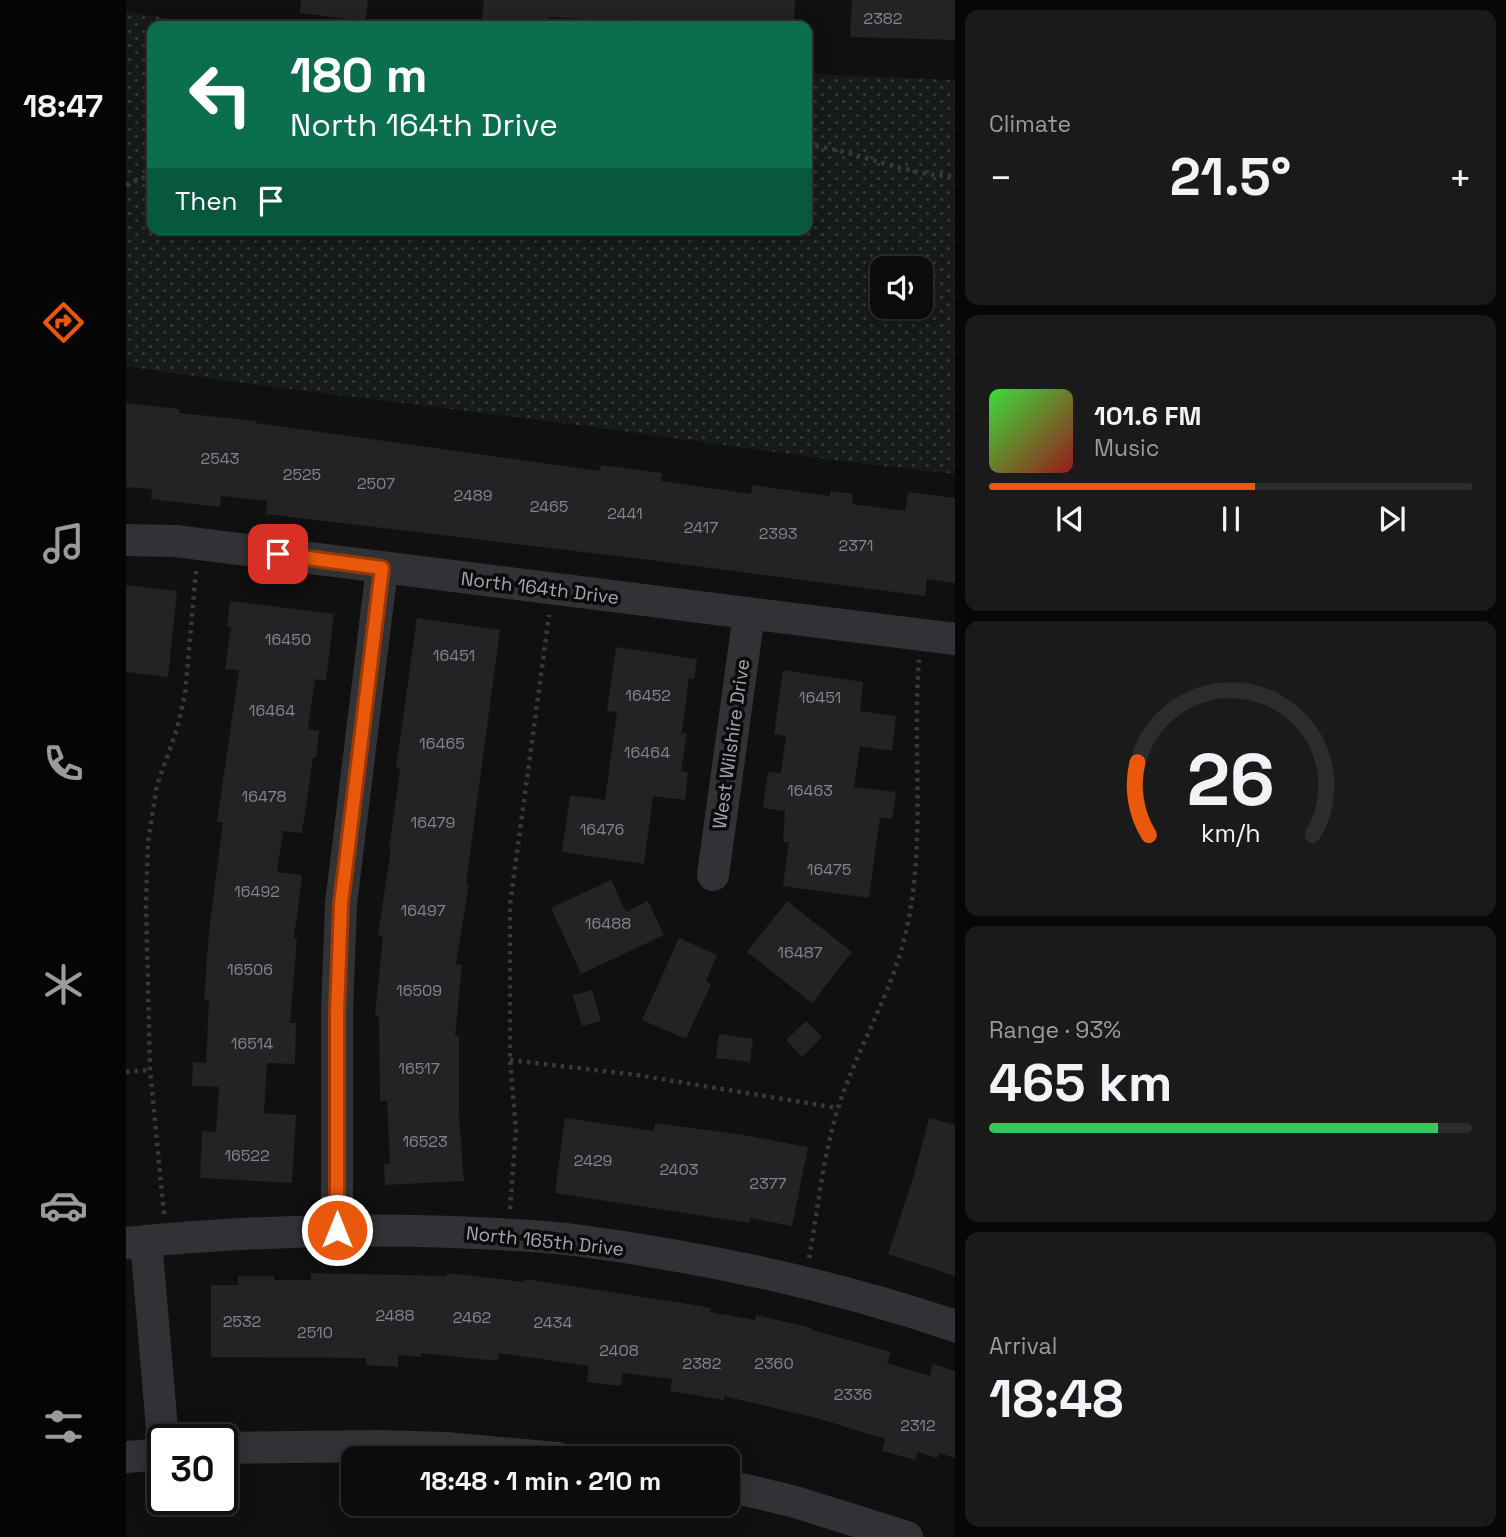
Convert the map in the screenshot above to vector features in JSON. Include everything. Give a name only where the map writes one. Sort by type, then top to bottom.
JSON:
[{"type":"street","name":"North 164th Drive","points":[[126,540],[175,541],[955,639]]},
{"type":"street","points":[[337,1230],[337,1012],[341,904],[382,568]]},
{"type":"street","name":"West Wilshire Drive","points":[[713,875],[749,614]]},
{"type":"street","name":"North 165th Drive","points":[[147,1241],[276,1231],[337,1230],[508,1234],[581,1240],[734,1266],[920,1314],[955,1326]]},
{"type":"street","points":[[147,1241],[162,1424]]},
{"type":"street","points":[[238,1448],[341,1446]]},
{"type":"street","points":[[126,1457],[147,1455]]},
{"type":"street","points":[[740,1489],[792,1501],[907,1537]]},
{"type":"path","points":[[812,146],[841,150],[929,174],[955,176]]},
{"type":"path","points":[[126,185],[147,176]]},
{"type":"path","points":[[147,1241],[150,1070],[146,903],[148,842],[151,807],[177,729],[185,694],[199,544]]},
{"type":"path","points":[[508,1234],[516,1129],[510,1060],[510,905],[551,589]]},
{"type":"path","points":[[805,1283],[838,1108],[891,983],[908,927],[914,877],[916,721],[922,635]]},
{"type":"path","points":[[510,1060],[637,1075],[838,1108]]},
{"type":"path","points":[[126,1072],[150,1070]]},
{"type":"shaded area","points":[[126,12],[186,21],[147,21],[147,235],[812,235],[812,74],[955,80],[955,474],[126,366]]},
{"type":"building","points":[[301,0],[368,0],[365,21],[300,13]]},
{"type":"building","points":[[484,0],[795,0],[794,21],[661,21],[633,18],[633,21],[549,17],[549,21],[482,21]]},
{"type":"building","points":[[852,0],[955,0],[955,40],[850,37]]},
{"type":"building","points":[[126,403],[179,409],[179,413],[256,421],[600,471],[601,465],[662,473],[661,481],[751,494],[752,485],[830,496],[831,491],[853,494],[852,504],[905,511],[908,492],[955,498],[955,583],[927,579],[925,596],[266,514],[267,501],[221,496],[220,507],[151,499],[152,489],[126,487]]},
{"type":"building","points":[[126,585],[177,591],[168,677],[126,672]]},
{"type":"building","points":[[230,601],[334,614],[326,681],[315,679],[308,729],[319,731],[302,833],[283,831],[277,872],[302,875],[294,938],[297,938],[290,1023],[296,1023],[295,1064],[267,1063],[264,1113],[296,1115],[292,1183],[200,1178],[202,1131],[216,1132],[219,1087],[192,1086],[193,1062],[206,1063],[209,1000],[204,1000],[209,932],[223,822],[217,822],[239,670],[225,669],[231,627],[227,626]]},
{"type":"building","points":[[417,618],[500,630],[466,884],[469,884],[456,964],[462,965],[455,1036],[459,1036],[459,1115],[464,1181],[385,1185],[384,1164],[390,1163],[387,1101],[380,1101],[379,1017],[375,1016],[383,936],[378,935],[400,769],[396,768]]},
{"type":"building","points":[[616,647],[697,659],[694,679],[689,678],[682,733],[687,733],[681,771],[688,772],[685,800],[653,796],[644,864],[562,852],[570,795],[605,800],[617,712],[607,711]]},
{"type":"building","points":[[783,670],[863,682],[860,711],[896,716],[892,751],[860,746],[854,787],[896,792],[892,819],[880,817],[869,898],[783,886],[789,842],[783,842],[785,811],[763,808],[768,772],[781,773],[786,736],[774,734]]},
{"type":"building","points":[[611,880],[626,912],[648,901],[664,935],[581,974],[551,908]]},
{"type":"building","points":[[787,901],[852,952],[812,1003],[747,952]]},
{"type":"building","points":[[679,938],[717,955],[706,981],[711,984],[686,1039],[642,1020]]},
{"type":"building","points":[[592,990],[601,1021],[582,1026],[573,995]]},
{"type":"building","points":[[806,1021],[822,1037],[802,1057],[786,1040]]},
{"type":"building","points":[[719,1034],[753,1039],[750,1062],[716,1058]]},
{"type":"building","points":[[565,1118],[654,1131],[655,1123],[808,1147],[792,1226],[751,1218],[750,1223],[555,1193]]},
{"type":"building","points":[[929,1118],[955,1125],[955,1276],[888,1254]]},
{"type":"building","points":[[311,1273],[447,1276],[447,1273],[524,1282],[525,1279],[711,1308],[710,1312],[755,1320],[756,1315],[812,1328],[891,1352],[887,1363],[930,1376],[933,1364],[955,1371],[955,1458],[939,1453],[937,1458],[918,1452],[915,1460],[882,1451],[885,1439],[820,1419],[724,1396],[724,1400],[670,1391],[672,1379],[623,1373],[621,1386],[587,1382],[589,1366],[499,1353],[498,1361],[421,1353],[421,1357],[398,1355],[398,1367],[366,1365],[366,1358],[211,1357],[211,1285],[238,1285],[238,1276],[311,1280]]},
{"type":"route","points":[[278,554],[382,568],[341,904],[337,968],[337,1230]]}]
